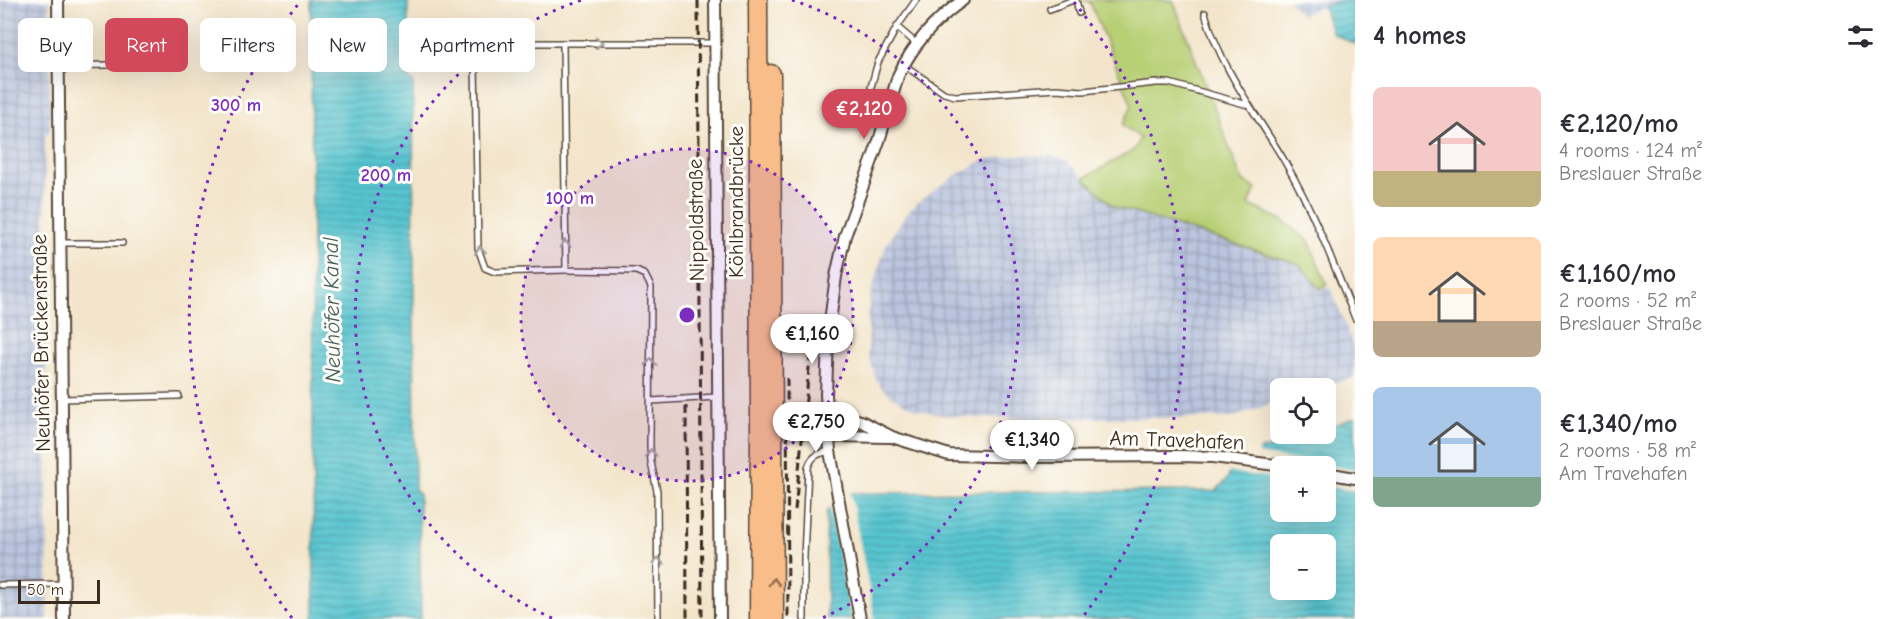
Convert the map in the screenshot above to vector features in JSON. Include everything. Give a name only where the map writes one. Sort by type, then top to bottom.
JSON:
[{"type":"main road","name":"Köhlbrandbrücke","points":[[758,0],[759,619]]},
{"type":"main road","name":"Köhlbrandbrücke","points":[[770,0],[774,619]]},
{"type":"street","name":"Neuhöfer Brückenstraße","points":[[58,0],[58,18]]},
{"type":"street","name":"Nippoldstraße","points":[[715,0],[720,619]]},
{"type":"street","points":[[860,619],[828,436],[828,337],[840,256],[850,219],[903,65],[917,44],[942,16],[963,0]]},
{"type":"street","name":"Neuhöfer Brückenstraße","points":[[58,72],[64,619]]},
{"type":"street","name":"Am Travehafen","points":[[827,415],[850,417],[892,437],[940,453],[969,457],[1180,456],[1213,457],[1270,464]]},
{"type":"street","name":"Am Travehafen","points":[[828,436],[892,437]]},
{"type":"street","points":[[1336,475],[1355,478]]},
{"type":"lane","points":[[871,87],[878,62],[897,27],[916,0]]},
{"type":"lane","points":[[1050,9],[1075,0],[1079,13]]},
{"type":"lane","points":[[1205,13],[1211,37],[1220,55],[1309,205],[1355,318]]},
{"type":"lane","points":[[897,27],[917,44]]},
{"type":"lane","points":[[658,619],[657,491],[651,462],[651,287],[645,275],[636,271],[495,272],[485,268],[478,248],[475,62],[478,52],[490,43],[714,43]]},
{"type":"lane","points":[[563,43],[566,270]]},
{"type":"lane","points":[[903,65],[944,93],[955,96],[1056,89],[1104,90],[1162,83],[1187,87],[1248,105]]},
{"type":"lane","points":[[59,243],[122,243]]},
{"type":"lane","points":[[61,399],[179,396]]},
{"type":"lane","points":[[651,401],[717,397]]},
{"type":"lane","points":[[804,619],[807,478],[813,458],[830,452]]},
{"type":"lane","points":[[0,585],[64,584]]},
{"type":"shaded area","points":[[0,0],[49,0],[49,18],[18,18],[18,72],[50,72],[50,132],[45,135],[48,619],[0,619]]},
{"type":"shaded area","points":[[1289,0],[1340,0],[1301,15]]},
{"type":"shaded area","points":[[1018,155],[1051,156],[1066,160],[1113,206],[1299,264],[1319,289],[1331,288],[1355,350],[1355,377],[1336,383],[1336,378],[1270,378],[1270,405],[1230,418],[979,418],[942,415],[916,409],[893,397],[876,379],[868,353],[871,293],[886,245],[906,214],[918,202],[956,175],[986,159]]},
{"type":"green space","points":[[1083,0],[1173,0],[1240,176],[1244,182],[1256,188],[1249,205],[1280,219],[1309,241],[1327,285],[1320,289],[1299,264],[1113,206],[1084,178],[1134,150],[1140,138],[1123,125],[1132,105],[1090,2]]},
{"type":"water","name":"Neuhöfer Kanal","points":[[311,0],[408,0],[408,18],[399,18],[399,72],[409,72],[409,80],[413,81],[415,489],[419,494],[421,619],[314,619],[311,72],[387,72],[387,18],[311,18]]},
{"type":"water","points":[[1340,0],[1355,0],[1355,44],[1333,34],[1323,7]]},
{"type":"water","points":[[1355,417],[1355,619],[827,619],[826,513],[834,500],[851,493],[1216,491],[1227,479],[1240,454],[1281,444],[1336,444],[1336,424]]},
{"type":"pier","points":[[1258,448],[1258,454],[1270,456],[1270,478],[1227,472],[1239,451]]},
{"type":"pier","points":[[1336,467],[1355,470],[1355,491],[1336,488]]},
{"type":"pier","points":[[850,491],[875,619],[851,619],[829,503],[832,498]]},
{"type":"railway","points":[[698,0],[702,619]]},
{"type":"railway","points":[[795,510],[811,348]]},
{"type":"railway","points":[[787,378],[788,619]]},
{"type":"railway","points":[[686,406],[687,619]]}]
